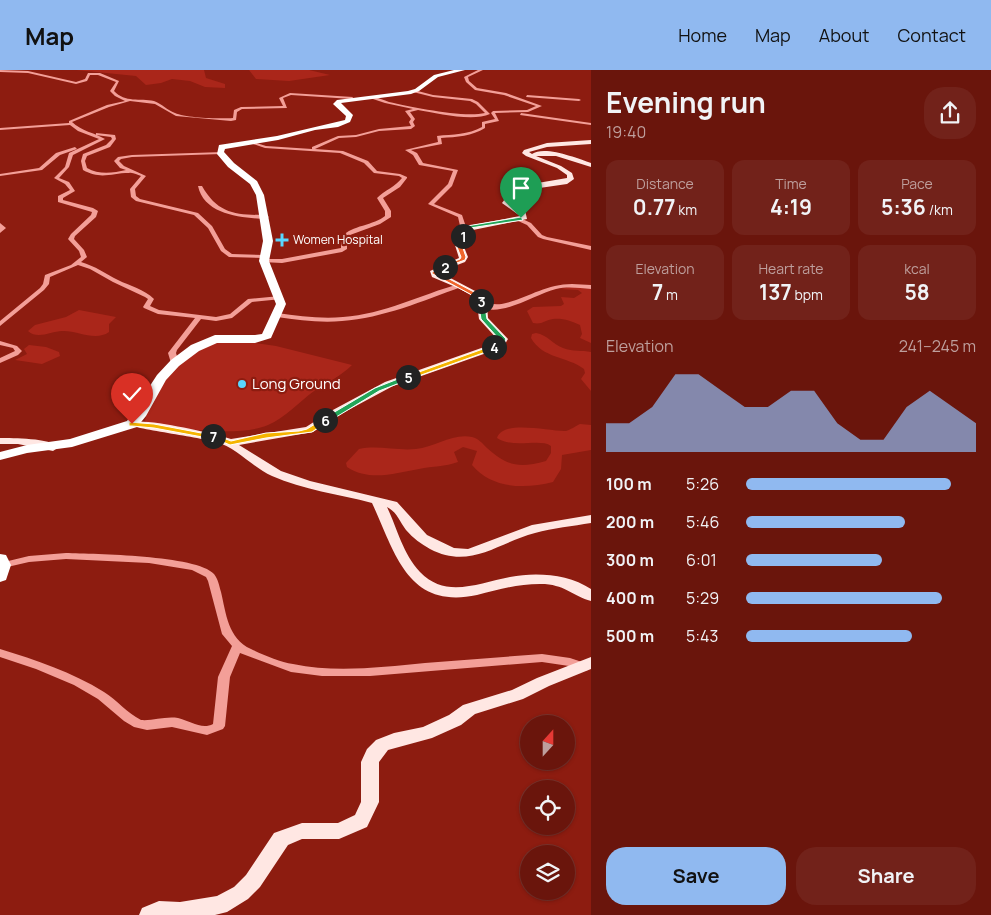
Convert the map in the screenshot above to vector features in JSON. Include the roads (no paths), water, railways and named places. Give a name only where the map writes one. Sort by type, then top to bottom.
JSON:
[{"type":"highway","points":[[0,456],[27,449],[53,447],[80,441],[132,424],[139,416],[161,378],[175,363],[195,348],[215,339],[255,340],[266,336],[277,315],[280,298],[264,259],[268,241],[266,217],[260,195],[254,183],[232,165],[220,150],[225,146],[286,136],[314,128],[346,123],[350,115],[336,102],[352,98],[401,94],[414,91],[436,76],[462,70]]},
{"type":"main road","points":[[230,443],[309,430],[389,384],[498,345],[502,339],[484,319],[482,306],[478,298],[434,273],[462,260],[464,257],[458,242],[464,230],[473,226],[524,217],[522,212],[506,202],[517,189],[570,181],[572,177],[564,169],[528,155],[525,152],[533,148],[591,142]]},
{"type":"main road","points":[[528,155],[556,154],[591,165]]},
{"type":"main road","points":[[132,424],[204,434],[230,443],[251,460],[276,473],[319,488],[377,500],[399,508],[416,532],[451,554],[460,555],[532,529],[591,519]]},
{"type":"main road","points":[[0,441],[32,442],[53,447]]},
{"type":"main road","points":[[377,500],[407,565],[426,584],[440,592],[465,594],[500,584],[532,579],[574,586],[591,596]]},
{"type":"main road","points":[[149,915],[159,910],[180,911],[220,904],[241,893],[253,881],[281,839],[302,831],[339,831],[361,821],[370,802],[370,762],[373,754],[382,745],[394,740],[426,733],[454,720],[469,709],[517,695],[543,682],[588,665]]},
{"type":"street","points":[[481,70],[466,77],[467,81],[476,89],[505,94],[540,105],[537,109],[528,111],[481,108]]},
{"type":"street","points":[[0,71],[28,72],[76,83],[86,80],[89,74],[99,74],[118,82],[112,91],[118,97],[155,103],[168,112],[183,116],[229,121],[235,119],[235,111],[240,108],[286,107],[281,98],[290,94],[352,98]]},
{"type":"street","points":[[476,89],[500,88],[531,97],[579,100]]},
{"type":"street","points":[[414,91],[433,96],[471,100],[486,112]]},
{"type":"street","points":[[371,97],[387,103],[421,108],[435,113]]},
{"type":"street","points":[[70,124],[71,121],[108,106],[133,100]]},
{"type":"street","points":[[312,149],[338,137],[356,136],[380,130],[410,128],[412,126],[411,122],[414,119],[407,112],[409,110],[482,116],[487,115],[486,112]]},
{"type":"street","points":[[486,112],[495,110]]},
{"type":"street","points":[[504,110],[540,118],[591,124]]},
{"type":"street","points":[[464,230],[460,216],[431,204],[450,184],[456,170],[421,164],[415,154],[407,150],[440,143],[439,137],[463,135],[478,131],[484,127],[483,123],[498,120],[494,112],[515,112]]},
{"type":"street","points":[[0,129],[70,124],[79,130],[103,137],[92,145],[71,154],[67,167],[56,178],[67,183],[73,191],[60,197],[60,201],[91,209],[95,213],[71,239],[84,254],[84,257],[78,263],[47,276],[46,284],[42,289],[0,324]]},
{"type":"street","points":[[79,130],[114,137],[108,146],[85,155],[83,161],[86,171],[102,174],[130,171]]},
{"type":"street","points":[[221,153],[132,156],[117,159],[118,165],[144,176],[132,189],[132,194],[138,200],[196,214],[210,227],[223,250],[231,256],[264,259],[288,260],[344,249],[344,240],[348,234],[372,226],[388,217],[388,211],[380,198],[399,187],[405,178],[400,175],[376,172],[370,164],[348,154],[312,149],[261,146],[252,142]]},
{"type":"street","points":[[0,175],[40,169],[64,151],[92,145]]},
{"type":"street","points":[[200,188],[207,199],[233,215],[266,217]]},
{"type":"street","points":[[518,219],[529,224],[540,236],[545,238],[591,248]]},
{"type":"street","points":[[0,225],[3,228],[0,231]]},
{"type":"street","points":[[78,263],[94,268],[146,295],[151,300],[146,307],[153,311],[216,319],[230,317],[250,300],[280,298]]},
{"type":"street","points":[[277,315],[328,320],[347,318],[382,311],[459,286]]},
{"type":"street","points":[[482,306],[499,308],[550,288],[562,286],[591,287]]},
{"type":"street","points":[[175,363],[172,352],[199,318]]},
{"type":"street","points":[[0,343],[15,347],[19,351],[0,361]]},
{"type":"street","points":[[1,567],[28,559],[66,556],[150,560],[194,567],[210,575],[227,634],[237,646],[291,668],[322,672],[370,672],[542,658],[588,665]]},
{"type":"street","points":[[0,653],[71,678],[102,696],[136,723],[152,725],[172,722],[204,731],[213,731],[219,726],[224,677],[237,646]]},
{"type":"place","name":"Women Hospital","points":[[282,240]]},
{"type":"place","name":"Long Ground","points":[[242,384]]}]
